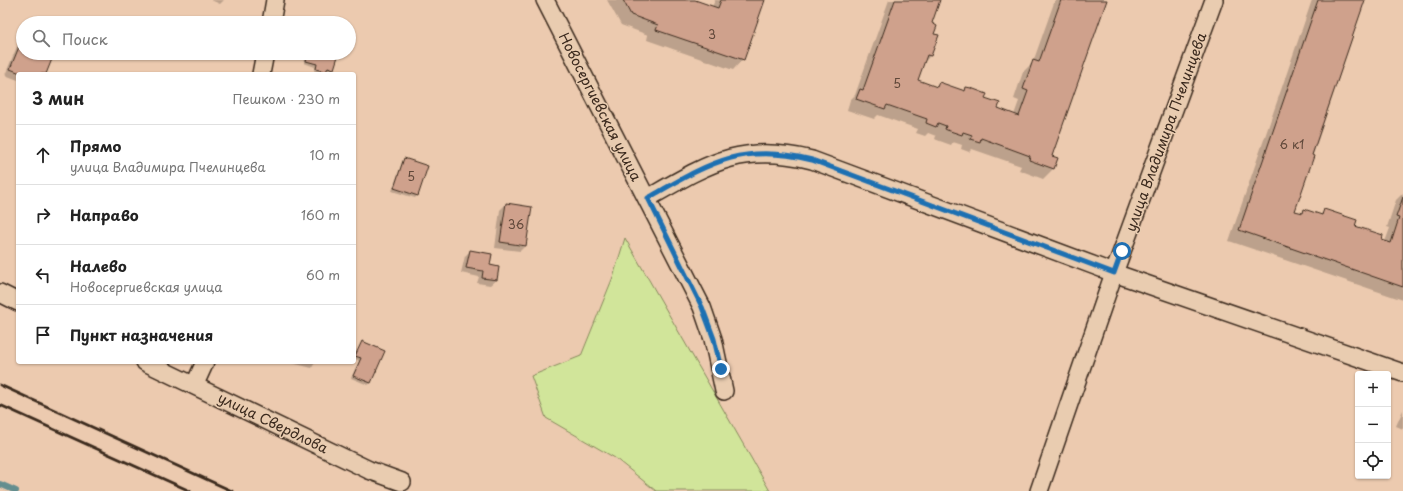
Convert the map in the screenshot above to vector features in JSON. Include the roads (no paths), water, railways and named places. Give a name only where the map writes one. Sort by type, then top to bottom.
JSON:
[{"type":"street","points":[[272,16],[275,0]]},
{"type":"street","name":"Новосергиевская улица","points":[[545,0],[648,198],[702,307],[714,339],[724,391]]},
{"type":"street","name":"улица Владимира Пчелинцева","points":[[1039,491],[1114,273],[1214,0]]},
{"type":"street","points":[[261,72],[264,60]]},
{"type":"street","points":[[648,198],[694,172],[738,155],[760,153],[794,155],[812,160],[1114,273],[1403,373]]},
{"type":"street","points":[[0,293],[16,301]]},
{"type":"street","name":"улица Свердлова","points":[[150,364],[195,384],[369,470],[402,482]]},
{"type":"street","points":[[195,384],[204,364]]},
{"type":"waterway","points":[[0,484],[16,491]]},
{"type":"railway","points":[[0,385],[232,491]]},
{"type":"railway","points":[[0,405],[190,491]]}]
